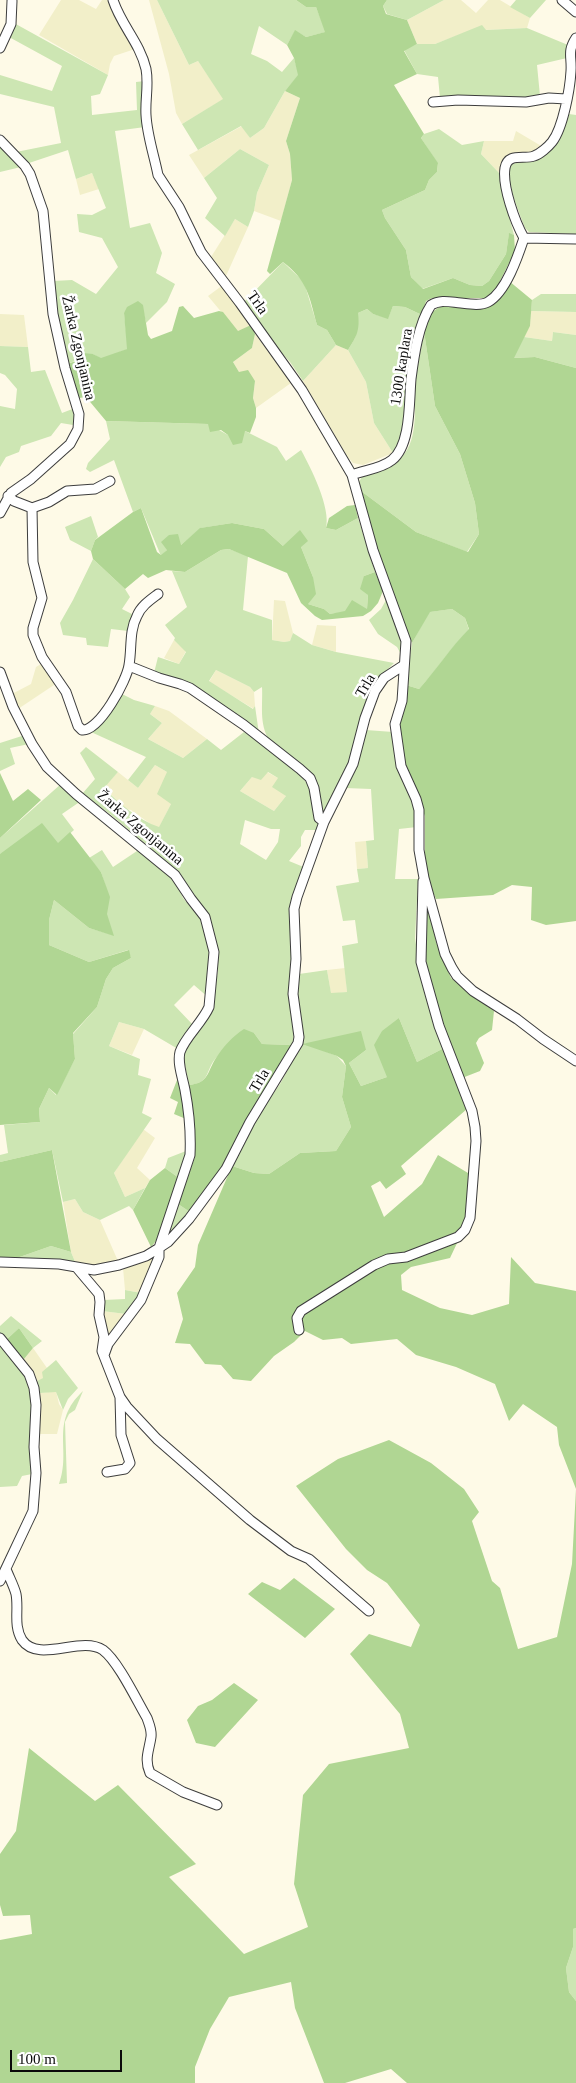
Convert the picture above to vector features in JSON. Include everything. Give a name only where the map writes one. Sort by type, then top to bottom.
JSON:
[{"type":"street","points":[[0,48],[11,24],[12,0]]},
{"type":"street","name":"Trla","points":[[0,1262],[59,1264],[94,1270],[146,1256],[168,1242],[189,1219],[226,1169],[250,1122],[298,1043],[299,1037],[294,1005],[296,959],[294,909],[324,822],[353,764],[364,718],[376,691],[384,678],[404,666],[406,641],[373,550],[352,475],[302,390],[201,252],[179,207],[161,182],[146,114],[148,84],[146,70],[137,45],[121,17],[114,0]]},
{"type":"street","points":[[562,0],[576,12]]},
{"type":"street","points":[[576,38],[570,49],[571,76],[563,120],[553,141],[534,156],[510,159],[505,168],[510,205],[524,238],[576,239]]},
{"type":"street","points":[[433,102],[458,100],[526,102],[549,98],[566,99]]},
{"type":"street","name":"Žarka Zgonjanina","points":[[0,140],[25,166],[43,211],[54,314],[65,368],[79,414],[78,429],[70,444],[8,496],[1,509]]},
{"type":"street","name":"1300 kaplara","points":[[352,475],[382,465],[392,460],[399,452],[407,428],[411,377],[420,330],[432,305],[442,301],[465,304],[488,302],[505,283],[524,238]]},
{"type":"street","points":[[8,496],[14,502],[32,508],[49,502],[67,492],[95,488],[110,481]]},
{"type":"street","points":[[32,508],[33,562],[42,598],[33,635],[42,657],[66,692],[78,726],[82,730],[89,729],[100,718],[118,690],[129,666],[130,645],[135,618],[145,605],[158,594]]},
{"type":"street","points":[[129,666],[190,688],[244,724],[310,778],[314,788],[319,818],[324,822]]},
{"type":"street","points":[[404,666],[402,701],[395,724],[401,766],[419,810],[419,850],[424,878],[445,954],[457,976],[473,991],[517,1019],[576,1061]]},
{"type":"street","name":"Žarka Zgonjanina","points":[[0,672],[13,707],[32,744],[47,767],[76,794],[175,875],[191,900],[205,917],[212,940],[214,959],[209,1007],[206,1015],[182,1048],[179,1059],[186,1091],[191,1142],[190,1155],[159,1248],[159,1257],[141,1300],[108,1344],[104,1355]]},
{"type":"street","points":[[299,1330],[297,1318],[301,1311],[374,1265],[388,1259],[406,1256],[458,1237],[465,1230],[470,1218],[476,1140],[475,1126],[472,1112],[439,1026],[421,962],[422,885],[424,878]]},
{"type":"street","points":[[77,1268],[99,1294],[99,1316],[104,1336],[104,1355],[120,1397],[127,1407],[157,1439],[250,1520],[291,1551],[309,1559],[369,1611]]},
{"type":"street","points":[[0,1338],[29,1374],[34,1388],[36,1405],[34,1447],[36,1473],[32,1511],[0,1581]]},
{"type":"street","points":[[107,1472],[125,1469],[130,1463],[121,1435],[120,1397]]},
{"type":"street","points":[[6,1569],[16,1595],[16,1622],[23,1640],[28,1646],[38,1650],[82,1646],[102,1649],[111,1658],[151,1728],[146,1759],[150,1773],[183,1792],[217,1806]]},
{"type":"shaded area","points":[[61,0],[79,0],[96,9],[102,0],[110,0],[115,18],[135,49],[114,56],[108,75],[39,35]]},
{"type":"shaded area","points":[[149,0],[157,0],[189,65],[198,61],[224,99],[182,124],[176,113],[169,74]]},
{"type":"shaded area","points":[[444,0],[461,0],[476,13],[488,0],[500,0],[530,18],[527,28],[485,30],[482,26],[435,44],[417,44],[407,20]]},
{"type":"shaded area","points":[[285,91],[300,98],[286,141],[290,154],[292,180],[281,221],[254,211],[257,193],[269,165],[240,149],[204,178],[189,155],[242,126],[250,138],[264,128]]},
{"type":"shaded area","points":[[516,131],[543,147],[535,152],[516,154],[501,175],[481,154],[484,141],[513,141]]},
{"type":"shaded area","points":[[92,173],[99,189],[80,195],[76,179]]},
{"type":"shaded area","points":[[235,219],[248,227],[226,276],[211,257]]},
{"type":"shaded area","points":[[223,285],[251,325],[238,332],[208,296]]},
{"type":"shaded area","points":[[531,311],[576,312],[576,335],[553,332],[552,341],[524,337],[530,326]]},
{"type":"shaded area","points":[[0,314],[24,315],[28,347],[0,346]]},
{"type":"shaded area","points":[[255,334],[291,383],[256,408],[253,398],[255,381],[239,372],[233,362],[252,348]]},
{"type":"shaded area","points":[[336,345],[348,350],[366,382],[374,423],[393,453],[363,465],[353,463],[347,456],[303,381]]},
{"type":"shaded area","points":[[274,600],[285,601],[293,633],[290,641],[272,640]]},
{"type":"shaded area","points":[[317,625],[336,626],[336,652],[312,645]]},
{"type":"shaded area","points":[[174,640],[186,651],[179,664],[164,658]]},
{"type":"shaded area","points":[[41,664],[57,683],[18,709],[10,695],[31,684],[36,667]]},
{"type":"shaded area","points":[[216,670],[250,687],[254,692],[254,709],[209,682]]},
{"type":"shaded area","points":[[155,706],[169,711],[207,739],[183,758],[148,739],[162,723],[150,714]]},
{"type":"shaded area","points":[[155,765],[167,772],[171,804],[159,828],[131,810],[125,809],[104,787],[118,772],[138,788]]},
{"type":"shaded area","points":[[267,772],[278,778],[286,796],[274,811],[240,791],[252,777]]},
{"type":"shaded area","points":[[366,841],[368,868],[357,869],[355,842]]},
{"type":"shaded area","points":[[345,968],[347,992],[331,994],[327,970]]},
{"type":"shaded area","points":[[119,1022],[144,1029],[132,1055],[109,1046]]},
{"type":"shaded area","points":[[143,1129],[155,1138],[137,1168],[150,1180],[145,1188],[125,1197],[114,1173]]},
{"type":"shaded area","points":[[75,1199],[83,1212],[100,1220],[118,1261],[94,1266],[76,1264],[71,1252],[63,1202]]},
{"type":"shaded area","points":[[153,1257],[155,1258],[141,1293],[125,1290],[123,1268]]},
{"type":"shaded area","points":[[102,1311],[126,1314],[111,1334],[108,1335]]},
{"type":"shaded area","points":[[33,1348],[47,1368],[44,1378],[37,1381],[24,1359]]},
{"type":"shaded area","points":[[56,1391],[59,1404],[63,1410],[57,1434],[38,1434],[40,1393]]},
{"type":"green space","points":[[157,0],[296,0],[306,7],[316,7],[326,32],[306,37],[295,31],[287,45],[259,26],[251,54],[267,61],[282,72],[294,58],[299,75],[285,91],[264,128],[250,138],[241,126],[198,150],[182,124],[223,99],[198,61],[189,65]]},
{"type":"green space","points":[[296,0],[387,0],[383,6],[386,14],[407,20],[417,44],[404,51],[417,74],[394,85],[424,134],[421,138],[438,163],[437,172],[429,180],[425,190],[382,210],[385,218],[406,250],[411,277],[423,289],[453,278],[470,285],[482,286],[489,281],[506,254],[509,233],[514,235],[515,251],[496,289],[486,298],[432,298],[426,301],[422,315],[405,307],[393,306],[388,319],[373,314],[367,309],[358,313],[359,324],[357,333],[348,350],[336,345],[327,330],[317,325],[303,283],[291,269],[283,262],[270,274],[267,271],[292,180],[290,154],[286,141],[300,98],[285,91],[298,75],[294,58],[287,45],[295,30],[306,37],[325,32],[316,7],[306,7]]},
{"type":"green space","points":[[387,0],[444,0],[407,20],[387,14],[383,6]]},
{"type":"green space","points":[[516,0],[546,0],[530,18],[510,7]]},
{"type":"green space","points":[[14,23],[108,75],[100,94],[91,96],[92,115],[137,110],[136,82],[145,81],[145,127],[115,131],[130,228],[150,223],[162,253],[156,273],[175,284],[167,302],[146,323],[142,305],[124,313],[128,349],[101,359],[93,354],[67,364],[53,281],[72,280],[96,294],[118,267],[102,238],[79,232],[77,214],[92,215],[106,208],[92,173],[76,179],[68,150],[29,163],[16,152],[61,143],[54,107],[0,94],[0,75],[52,91],[62,66],[9,37]]},
{"type":"green space","points":[[482,25],[486,30],[527,28],[568,45],[567,58],[537,65],[540,96],[523,100],[440,98],[438,77],[417,74],[404,50],[417,44],[435,44]]},
{"type":"green space","points":[[569,114],[576,115],[576,234],[529,232],[525,228],[516,205],[509,177],[511,164],[540,159],[563,129]]},
{"type":"green space","points":[[439,129],[462,145],[484,141],[481,154],[501,175],[504,198],[514,235],[509,234],[506,254],[489,281],[482,286],[470,285],[453,278],[422,289],[411,277],[406,250],[385,218],[382,210],[425,190],[429,180],[437,172],[438,164],[421,138],[424,134]]},
{"type":"green space","points":[[0,146],[21,167],[0,172]]},
{"type":"green space","points":[[240,149],[269,165],[257,193],[254,211],[248,227],[235,219],[225,236],[205,218],[217,198],[204,178]]},
{"type":"green space","points":[[283,262],[304,282],[317,325],[327,330],[336,345],[303,381],[290,362],[270,340],[245,301]]},
{"type":"green space","points":[[509,281],[532,300],[530,326],[514,358],[535,357],[576,368],[576,921],[546,925],[531,920],[532,887],[512,885],[493,895],[436,899],[425,874],[425,816],[407,772],[397,726],[406,685],[419,689],[469,629],[465,618],[452,609],[430,612],[412,643],[387,577],[363,504],[361,491],[416,532],[468,552],[479,534],[475,503],[460,454],[435,406],[424,331],[431,313],[442,305],[484,306]]},
{"type":"green space","points":[[541,294],[576,294],[576,312],[531,311],[532,300]]},
{"type":"green space","points":[[138,301],[143,305],[148,335],[151,339],[172,331],[179,307],[183,306],[194,318],[219,311],[223,312],[238,331],[251,325],[255,334],[252,348],[233,362],[239,372],[248,370],[255,381],[253,398],[256,417],[250,433],[245,431],[242,443],[233,445],[228,435],[221,430],[210,432],[208,424],[106,421],[86,397],[79,398],[67,364],[79,360],[83,353],[93,354],[101,358],[127,349],[124,313],[127,307]]},
{"type":"green space","points":[[393,306],[405,307],[422,315],[409,372],[403,428],[398,445],[393,453],[374,423],[366,382],[348,350],[355,338],[358,313],[367,309],[373,314],[388,318]]},
{"type":"green space","points":[[424,331],[435,406],[460,454],[475,503],[479,534],[467,552],[416,532],[361,491],[359,482],[363,475],[386,467],[402,457],[411,440],[415,415],[414,392]]},
{"type":"green space","points":[[553,332],[576,335],[576,368],[535,357],[513,358],[524,337],[552,341]]},
{"type":"green space","points":[[0,346],[28,347],[31,372],[45,370],[62,413],[75,408],[73,425],[61,423],[51,436],[21,446],[19,452],[6,457],[0,467],[0,406],[15,409],[17,389],[5,375],[0,373]]},
{"type":"green space","points":[[106,421],[208,424],[228,435],[245,431],[277,447],[286,461],[301,450],[315,477],[323,499],[326,510],[326,528],[336,530],[358,518],[375,572],[364,576],[368,595],[367,609],[330,614],[324,609],[308,604],[313,577],[301,547],[283,546],[264,529],[232,523],[201,528],[181,545],[167,550],[161,556],[141,508],[133,512],[114,460],[90,472],[86,469],[88,463],[110,439]]},
{"type":"green space","points":[[355,505],[358,518],[336,530],[326,528],[329,518],[347,506]]},
{"type":"green space","points":[[141,508],[157,552],[161,555],[167,550],[161,542],[169,535],[178,534],[181,545],[200,528],[232,523],[264,529],[283,546],[300,530],[308,541],[301,547],[313,577],[316,594],[308,604],[324,609],[330,614],[345,611],[352,600],[367,609],[368,595],[360,589],[364,576],[375,572],[383,591],[378,603],[363,616],[322,620],[301,603],[287,573],[229,549],[221,550],[185,572],[166,570],[148,578],[143,574],[125,589],[93,559],[91,551],[95,540]]},
{"type":"green space","points":[[91,516],[98,537],[91,551],[70,540],[65,527]]},
{"type":"green space","points":[[229,549],[248,556],[243,610],[272,620],[272,640],[290,641],[293,633],[312,645],[336,652],[394,663],[373,684],[360,718],[350,764],[343,774],[322,817],[317,783],[269,740],[266,734],[262,714],[262,687],[254,692],[250,687],[216,670],[209,681],[253,709],[255,706],[259,734],[246,723],[154,673],[158,657],[179,664],[186,652],[174,640],[175,638],[165,625],[187,607],[172,571],[185,572],[221,550]]},
{"type":"green space","points":[[93,559],[125,589],[130,597],[122,609],[134,615],[128,631],[111,629],[108,647],[87,645],[86,638],[63,635],[60,623]]},
{"type":"green space","points":[[386,600],[388,600],[402,639],[402,656],[397,647],[378,634],[369,620],[381,609]]},
{"type":"green space","points":[[452,609],[465,618],[469,630],[419,689],[406,685],[412,643],[429,612]]},
{"type":"green space","points":[[120,693],[134,700],[155,706],[150,714],[162,723],[148,739],[183,758],[207,739],[221,750],[244,732],[280,756],[298,772],[309,787],[319,824],[317,830],[305,830],[301,837],[301,846],[289,861],[306,868],[295,889],[292,906],[290,1008],[294,1030],[292,1045],[262,1044],[254,1033],[220,1054],[201,1082],[189,1085],[183,1055],[185,1049],[205,1023],[210,1013],[218,971],[218,952],[210,917],[196,900],[180,873],[110,814],[82,794],[95,779],[80,753],[86,747],[118,772],[104,788],[136,816],[159,827],[171,804],[157,794],[167,772],[155,765],[138,788],[128,780],[146,757],[91,732]],"holes":[[[268,772],[278,778],[272,787],[286,796],[274,811],[240,791],[252,777],[261,780]],[[245,820],[271,829],[280,829],[278,842],[266,860],[240,844]]]},
{"type":"green space","points":[[366,730],[393,732],[397,764],[415,813],[417,827],[399,829],[395,879],[418,879],[415,938],[419,963],[435,1028],[444,1048],[417,1062],[399,1018],[387,1077],[361,1086],[349,1063],[366,1050],[304,1043],[337,1056],[346,1066],[342,1097],[351,1127],[336,1151],[300,1153],[269,1174],[254,1173],[232,1166],[258,1116],[280,1084],[302,1044],[297,1001],[299,974],[327,970],[331,993],[347,992],[342,946],[358,943],[355,920],[343,921],[336,886],[359,882],[357,869],[368,868],[366,841],[374,840],[371,789],[345,788],[360,755]]},
{"type":"green space","points":[[25,735],[29,744],[10,748],[15,764],[0,771],[0,743]]},
{"type":"green space","points":[[0,773],[13,801],[28,789],[41,800],[0,838]]},
{"type":"green space","points":[[61,784],[81,801],[62,814],[74,830],[59,843],[0,854],[0,838]]},
{"type":"green space","points":[[42,823],[58,843],[70,832],[101,872],[110,897],[107,914],[114,936],[89,928],[54,900],[49,920],[49,945],[89,962],[129,950],[131,958],[113,968],[106,979],[97,1007],[73,1033],[75,1059],[57,1095],[49,1088],[39,1109],[40,1122],[0,1125],[0,854]]},
{"type":"green space","points":[[140,849],[173,876],[183,898],[201,919],[209,943],[209,998],[194,985],[174,1005],[194,1026],[178,1049],[144,1029],[119,1022],[109,1046],[140,1059],[138,1075],[151,1079],[142,1113],[152,1118],[114,1173],[125,1197],[145,1188],[133,1210],[129,1206],[100,1220],[83,1212],[75,1199],[63,1202],[52,1150],[0,1162],[0,1155],[8,1153],[4,1125],[40,1122],[39,1109],[49,1088],[56,1095],[75,1059],[73,1034],[97,1007],[106,979],[113,968],[131,958],[128,950],[89,962],[49,945],[49,920],[54,900],[89,928],[113,935],[106,914],[109,897],[101,872],[89,858],[102,850],[113,867]]},
{"type":"green space","points":[[426,910],[430,910],[436,942],[451,978],[494,1011],[492,1030],[479,1038],[476,1043],[484,1063],[480,1071],[462,1078],[441,1021],[426,966],[423,946]]},
{"type":"green space","points":[[399,1018],[417,1062],[444,1048],[467,1109],[401,1166],[406,1174],[386,1189],[380,1181],[371,1186],[384,1217],[422,1184],[438,1155],[468,1173],[467,1222],[450,1258],[411,1267],[401,1275],[402,1290],[440,1308],[472,1315],[509,1304],[511,1257],[535,1283],[576,1291],[576,1489],[559,1445],[557,1427],[523,1404],[509,1421],[495,1384],[456,1367],[416,1355],[397,1339],[351,1344],[342,1338],[323,1340],[305,1331],[294,1342],[274,1356],[251,1381],[233,1379],[221,1365],[205,1364],[190,1344],[175,1343],[183,1319],[177,1293],[195,1267],[198,1245],[232,1166],[254,1173],[269,1174],[300,1153],[336,1151],[351,1127],[342,1097],[346,1066],[343,1060],[337,1056],[302,1044],[361,1031],[366,1050],[349,1063],[361,1086],[387,1077],[374,1045],[382,1031]]},
{"type":"green space","points":[[244,1029],[254,1033],[262,1044],[292,1045],[223,1166],[190,1212],[178,1204],[195,1157],[189,1085],[200,1082],[207,1076],[222,1050],[232,1038]]},
{"type":"green space","points":[[179,1075],[186,1119],[174,1114],[178,1102],[170,1098]]},
{"type":"green space","points":[[52,1150],[71,1252],[51,1246],[14,1259],[0,1258],[0,1162]]},
{"type":"green space","points":[[186,1151],[186,1159],[179,1178],[165,1168],[168,1158]]},
{"type":"green space","points":[[165,1168],[179,1178],[156,1241],[151,1247],[133,1210],[150,1180]]},
{"type":"green space","points":[[178,1204],[190,1212],[171,1235],[167,1233]]},
{"type":"green space","points":[[51,1246],[71,1252],[76,1264],[14,1259]]},
{"type":"green space","points":[[125,1290],[141,1293],[126,1314],[102,1311],[104,1300],[125,1299]]},
{"type":"green space","points":[[11,1316],[42,1341],[33,1348],[19,1328],[6,1340],[0,1333],[0,1326]]},
{"type":"green space","points":[[19,1328],[33,1348],[24,1359],[6,1340]]},
{"type":"green space","points":[[0,1344],[25,1375],[33,1404],[32,1474],[22,1476],[17,1486],[0,1487]]},
{"type":"green space","points":[[56,1360],[78,1388],[68,1399],[63,1410],[56,1392],[40,1393],[37,1381],[43,1378],[42,1372]]},
{"type":"green space","points":[[83,1391],[75,1410],[69,1414],[65,1422],[67,1483],[59,1484],[62,1471],[64,1425],[67,1414],[73,1403]]},
{"type":"green space","points":[[389,1440],[431,1463],[464,1489],[479,1512],[472,1521],[492,1581],[500,1588],[518,1649],[557,1637],[572,1564],[576,1489],[576,1928],[573,1929],[573,1947],[566,1968],[569,1992],[576,2001],[576,2083],[407,2083],[391,2069],[345,2083],[324,2083],[295,2008],[291,1982],[229,1997],[210,2029],[195,2067],[195,2083],[0,2083],[0,1940],[32,1934],[30,1915],[3,1916],[0,1905],[0,1854],[16,1831],[29,1748],[95,1801],[118,1785],[196,1864],[169,1877],[244,1954],[308,1927],[294,1884],[303,1795],[329,1764],[409,1748],[400,1714],[350,1654],[369,1634],[411,1647],[420,1625],[387,1583],[367,1570],[346,1549],[296,1486],[338,1459]]},
{"type":"green space","points":[[294,1578],[335,1609],[305,1638],[248,1594],[262,1582],[280,1590]]},
{"type":"green space","points":[[234,1683],[258,1700],[215,1747],[196,1743],[187,1720],[198,1706],[212,1700]]},
{"type":"green space","points":[[576,1928],[576,2001],[569,1992],[566,1968],[573,1947],[573,1929]]}]
